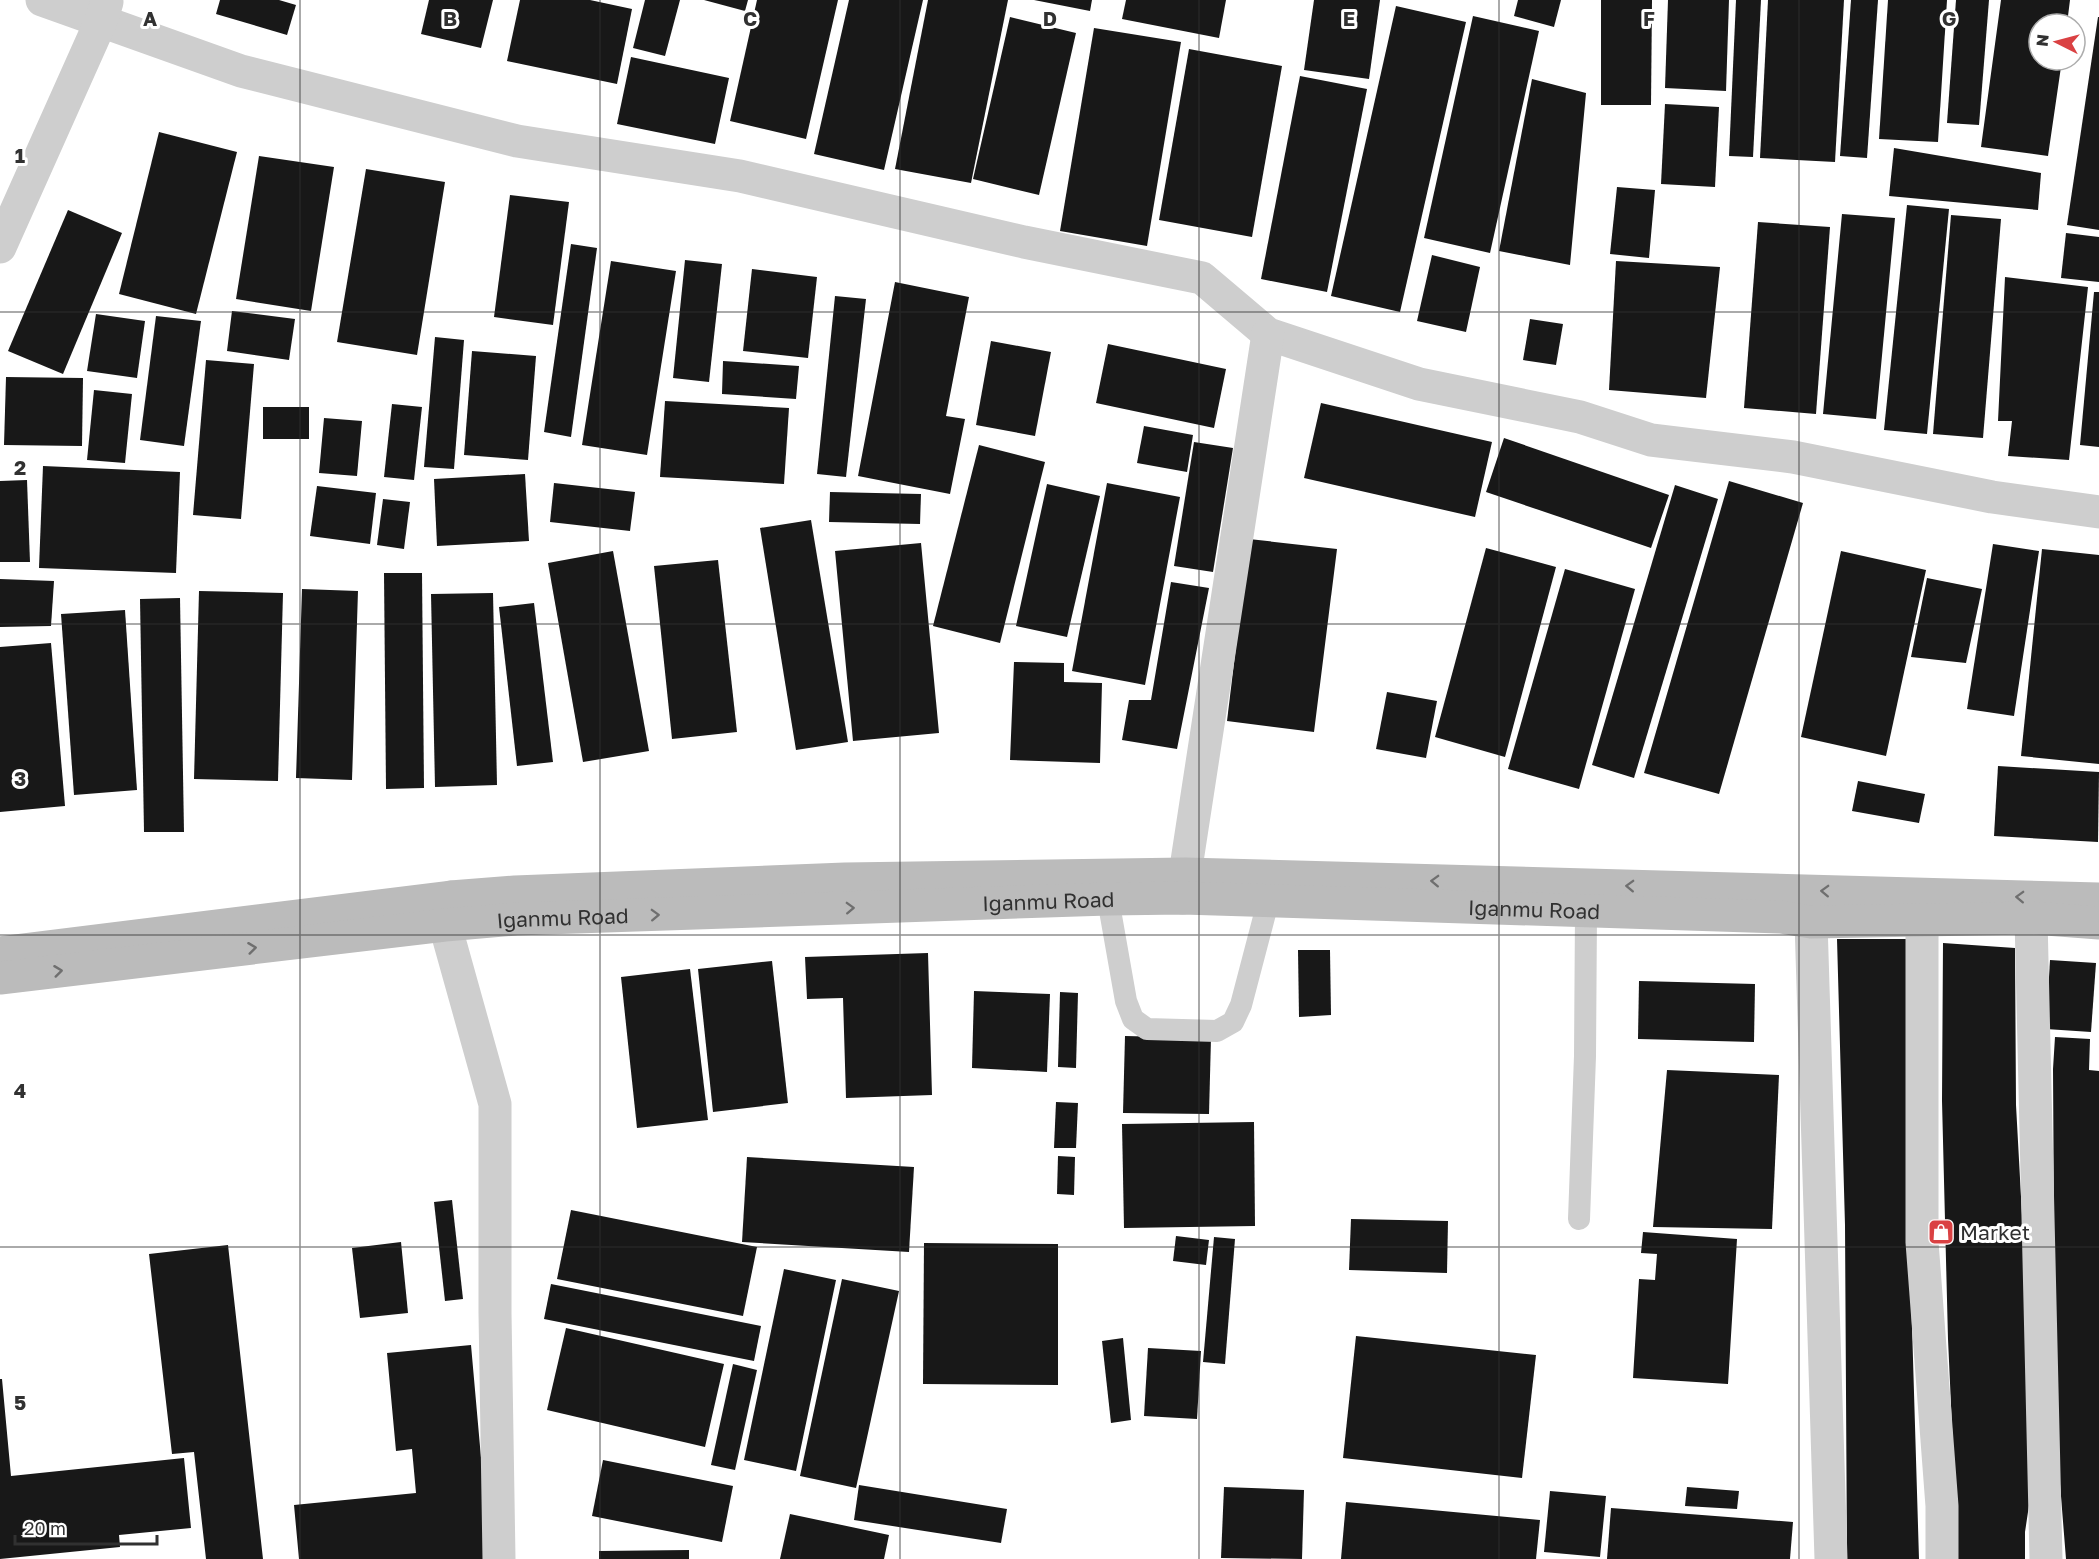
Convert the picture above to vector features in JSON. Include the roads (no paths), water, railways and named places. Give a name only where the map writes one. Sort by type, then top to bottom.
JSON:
[{"type":"main road","name":"Iganmu Road","points":[[0,978],[448,911],[515,892],[845,879],[2099,899]]},
{"type":"main road","name":"Iganmu Road","points":[[0,953],[448,911],[516,919],[1108,899],[1184,886],[1268,902],[1781,917],[1811,922],[2031,918],[2099,924]]},
{"type":"street","points":[[42,0],[104,11],[241,71],[517,141],[740,176],[1024,242],[1202,278],[1269,334],[1419,384],[1580,417],[1651,440],[1793,457],[1992,497],[2099,512]]},
{"type":"street","points":[[0,247],[104,11]]},
{"type":"street","points":[[1184,886],[1269,334]]},
{"type":"street","points":[[448,911],[495,1104],[495,1313],[499,1559]]},
{"type":"street","points":[[2031,918],[2046,1559]]},
{"type":"street","points":[[1922,919],[1922,1242],[1942,1506],[1942,1559]]},
{"type":"street","points":[[1811,922],[1831,1559]]},
{"type":"lane","points":[[1108,899],[1126,1001],[1132,1019],[1147,1029],[1217,1031],[1233,1022],[1241,1005],[1268,902]]},
{"type":"lane","points":[[1579,1219],[1586,1056],[1586,912]]},
{"type":"place","name":"Market","points":[[1941,1232]]}]
